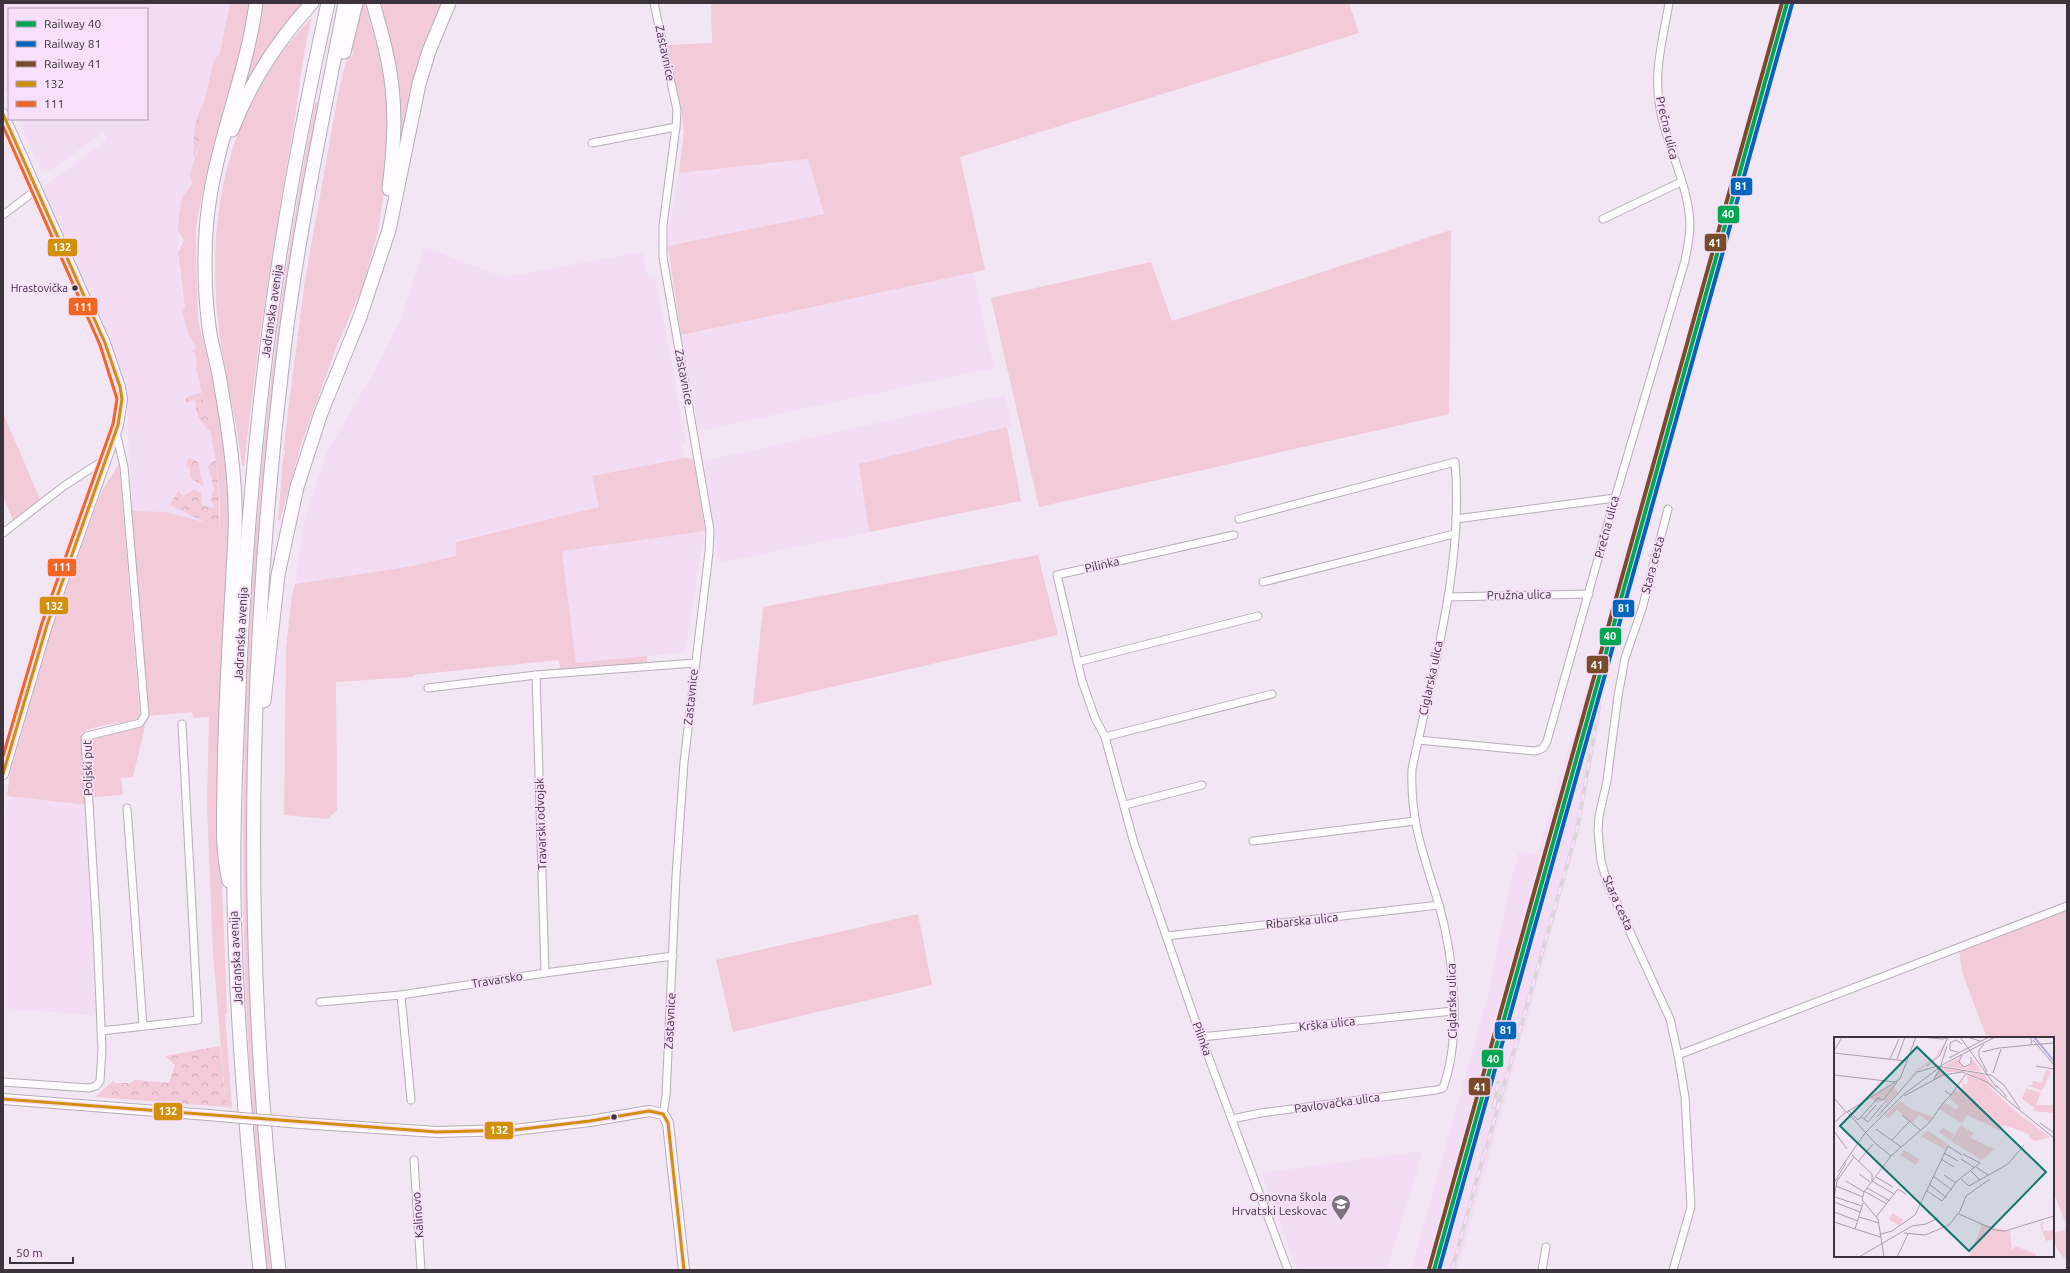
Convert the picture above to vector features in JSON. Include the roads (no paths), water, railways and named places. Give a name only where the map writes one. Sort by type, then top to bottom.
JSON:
[{"type":"highway","points":[[234,901],[224,862],[224,820],[225,752],[235,530],[234,483],[228,430],[209,327],[205,268],[206,232],[210,198],[221,147],[249,43],[256,3]]},
{"type":"highway","points":[[210,198],[223,154],[242,106],[251,88],[284,35],[312,3]]},
{"type":"highway","points":[[310,90],[309,56],[320,3]]},
{"type":"highway","name":"Jadranska avenija","points":[[260,1270],[245,1115],[234,901],[234,821],[244,573],[265,365],[285,224],[328,3]]},
{"type":"highway","name":"Jadranska avenija","points":[[279,1270],[267,1169],[254,939],[254,798],[261,586],[284,349],[308,191],[345,3]]},
{"type":"highway","points":[[329,89],[345,50],[356,3]]},
{"type":"highway","points":[[373,3],[386,48],[392,88],[394,119],[393,155],[382,249]]},
{"type":"highway","points":[[254,798],[278,575],[296,487],[321,413],[360,317],[389,230],[419,84],[429,51],[450,3]]},
{"type":"main road","points":[[3,114],[36,190],[79,282],[117,374],[122,399],[116,430],[47,625],[3,774]]},
{"type":"main road","points":[[3,1099],[437,1132],[514,1130],[649,1112],[663,1114]]},
{"type":"main road","name":"Zastavnice","points":[[663,1114],[668,1123],[684,1270]]},
{"type":"street","name":"Zastavnice","points":[[654,3],[677,110],[663,225],[663,257],[710,530],[710,552],[695,663],[684,762],[676,876],[666,1096],[663,1114]]},
{"type":"street","name":"Prečna ulica","points":[[1418,740],[1534,751],[1540,751],[1544,747],[1685,261],[1690,225],[1688,208],[1660,109],[1658,87],[1657,68],[1659,49],[1669,3]]},
{"type":"street","points":[[592,143],[676,127]]},
{"type":"street","points":[[1603,219],[1681,182]]},
{"type":"street","points":[[3,215],[36,190]]},
{"type":"street","name":"Poljski put","points":[[3,1082],[89,1088],[96,1086],[100,1081],[101,1031],[86,738],[87,736],[140,723],[145,715],[124,467],[116,430]]},
{"type":"street","points":[[3,534],[64,486],[107,458]]},
{"type":"street","name":"Ciglarska ulica","points":[[1239,519],[1455,462],[1457,482],[1456,519],[1448,597],[1412,769],[1411,793],[1415,821],[1426,868],[1439,905],[1451,959],[1453,1011],[1452,1047],[1443,1088]]},
{"type":"street","points":[[1456,519],[1615,498]]},
{"type":"street","name":"Stara cesta","points":[[1668,509],[1642,609],[1625,658],[1607,781],[1599,816],[1598,837],[1601,861],[1607,882],[1670,1019],[1678,1055],[1685,1097],[1691,1207],[1673,1270]]},
{"type":"street","points":[[1263,582],[1454,534]]},
{"type":"street","name":"Pilinka","points":[[1234,535],[1057,575],[1087,698],[1105,737],[1134,843],[1201,1037],[1288,1270]]},
{"type":"street","name":"Pružna ulica","points":[[1448,597],[1589,594]]},
{"type":"street","points":[[1077,662],[1258,616]]},
{"type":"street","points":[[428,688],[536,675],[695,663]]},
{"type":"street","name":"Travarski odvojak","points":[[536,675],[545,973]]},
{"type":"street","points":[[1105,737],[1272,694]]},
{"type":"street","points":[[101,1031],[198,1020],[182,724]]},
{"type":"street","points":[[1125,806],[1202,785]]},
{"type":"street","points":[[127,808],[143,1026]]},
{"type":"street","points":[[1253,841],[1415,821]]},
{"type":"street","name":"Ribarska ulica","points":[[1166,936],[1439,905]]},
{"type":"street","points":[[1678,1055],[2067,906]]},
{"type":"street","name":"Travarsko","points":[[320,1002],[401,995],[545,973],[673,956]]},
{"type":"street","points":[[401,995],[411,1100]]},
{"type":"street","name":"Krška ulica","points":[[1201,1037],[1453,1011]]},
{"type":"street","name":"Pavlovačka ulica","points":[[1232,1119],[1261,1113],[1443,1088]]},
{"type":"street","name":"Kalinovo","points":[[414,1160],[421,1270]]},
{"type":"street","points":[[1542,1270],[1546,1247]]},
{"type":"railway","points":[[1484,1156],[1577,830],[1599,706]]},
{"type":"railway","points":[[1494,1107],[1498,1083]]},
{"type":"railway","points":[[1452,1270],[1485,1150]]},
{"type":"rail line","name":"41","points":[[1429,1269],[1782,3]]},
{"type":"rail line","name":"40","points":[[1434,1270],[1787,3]]},
{"type":"rail line","name":"81","points":[[1439,1270],[1792,4]]},
{"type":"place","name":"Hrastovička","points":[[75,288]]},
{"type":"place","name":"Osnovna škola Hrvatski Leskovac","points":[[1341,1221]]}]
